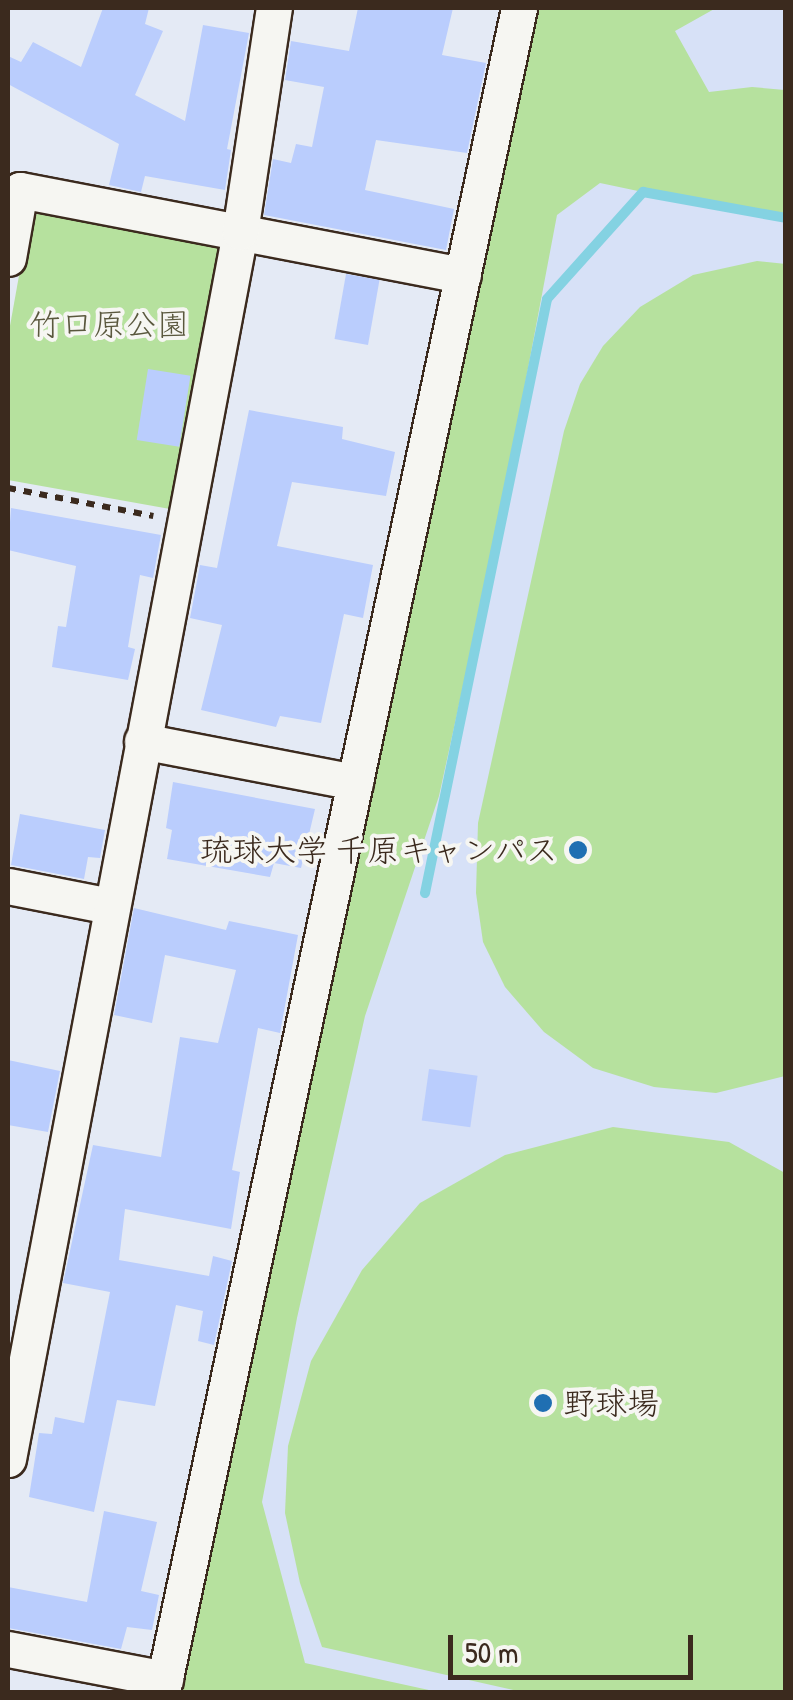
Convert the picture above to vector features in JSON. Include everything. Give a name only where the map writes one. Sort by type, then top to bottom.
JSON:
[{"type":"street","points":[[8,1458],[240,232],[274,8]]},
{"type":"street","points":[[8,1650],[164,1686],[519,8]]},
{"type":"street","points":[[8,258],[20,190],[463,275]]},
{"type":"street","points":[[142,741],[355,782]]},
{"type":"street","points":[[8,886],[110,906]]},
{"type":"path","points":[[8,488],[184,522]]},
{"type":"shaded area","name":"琉球大学 千原キャンパス","points":[[548,8],[785,8],[785,1692],[191,1692]]},
{"type":"green space","points":[[536,8],[716,8],[675,31],[709,92],[752,87],[785,90],[785,222],[600,183],[557,215],[499,522],[439,796],[365,1016],[297,1318],[262,1502],[305,1663],[438,1692],[181,1692]]},
{"type":"green space","name":"竹口原公園","points":[[43,210],[212,243],[223,255],[170,509],[8,480],[8,337],[29,220]]},
{"type":"green space","points":[[757,261],[786,264],[785,1076],[716,1093],[654,1087],[593,1068],[544,1032],[505,987],[483,942],[476,893],[478,823],[564,431],[580,384],[603,346],[640,307],[693,275]]},
{"type":"green space","name":"野球場","points":[[613,1127],[729,1142],[785,1173],[785,1692],[522,1692],[322,1647],[300,1583],[285,1513],[288,1446],[311,1361],[362,1270],[420,1203],[505,1155]]},
{"type":"building","points":[[103,8],[149,8],[145,24],[163,31],[135,95],[185,121],[203,25],[249,33],[227,149],[231,150],[225,190],[145,176],[141,192],[109,185],[119,144],[8,84],[8,56],[21,62],[33,42],[81,67]]},
{"type":"building","points":[[358,8],[453,8],[442,55],[486,63],[467,153],[376,140],[365,190],[454,209],[446,250],[264,215],[273,159],[291,163],[296,144],[312,147],[324,87],[285,80],[291,41],[349,51]]},
{"type":"building","points":[[346,274],[379,280],[368,345],[335,339]]},
{"type":"building","points":[[148,369],[190,376],[179,447],[137,440]]},
{"type":"building","points":[[249,410],[343,427],[342,439],[395,452],[386,496],[292,482],[277,546],[373,565],[363,618],[344,614],[321,723],[280,716],[276,727],[201,710],[222,625],[190,618],[200,565],[217,568]]},
{"type":"building","points":[[11,508],[161,535],[153,578],[140,575],[128,647],[135,649],[128,680],[52,667],[58,626],[66,627],[76,566],[8,550]]},
{"type":"building","points":[[173,782],[315,809],[301,868],[274,863],[270,877],[167,859],[172,830],[166,828]]},
{"type":"building","points":[[20,814],[105,830],[100,858],[88,857],[84,879],[11,865]]},
{"type":"building","points":[[134,908],[226,930],[229,921],[298,935],[280,1033],[258,1028],[232,1170],[240,1172],[231,1229],[125,1209],[119,1260],[209,1276],[213,1256],[232,1261],[214,1345],[198,1341],[203,1311],[176,1305],[155,1406],[117,1400],[94,1512],[29,1497],[39,1433],[52,1434],[55,1417],[84,1423],[110,1292],[63,1283],[93,1145],[161,1157],[180,1037],[218,1043],[236,970],[165,955],[152,1023],[114,1015]]},
{"type":"building","points":[[8,1060],[60,1071],[48,1132],[8,1125]]},
{"type":"building","points":[[429,1069],[478,1076],[470,1127],[422,1120]]},
{"type":"building","points":[[104,1511],[157,1522],[141,1591],[159,1595],[152,1630],[127,1627],[121,1649],[8,1628],[8,1587],[87,1602]]},
{"type":"waterway","points":[[425,893],[547,299],[643,192],[786,218]]},
{"type":"place","name":"琉球大学 千原キャンパス","points":[[578,850]]},
{"type":"place","name":"野球場","points":[[543,1403]]}]
